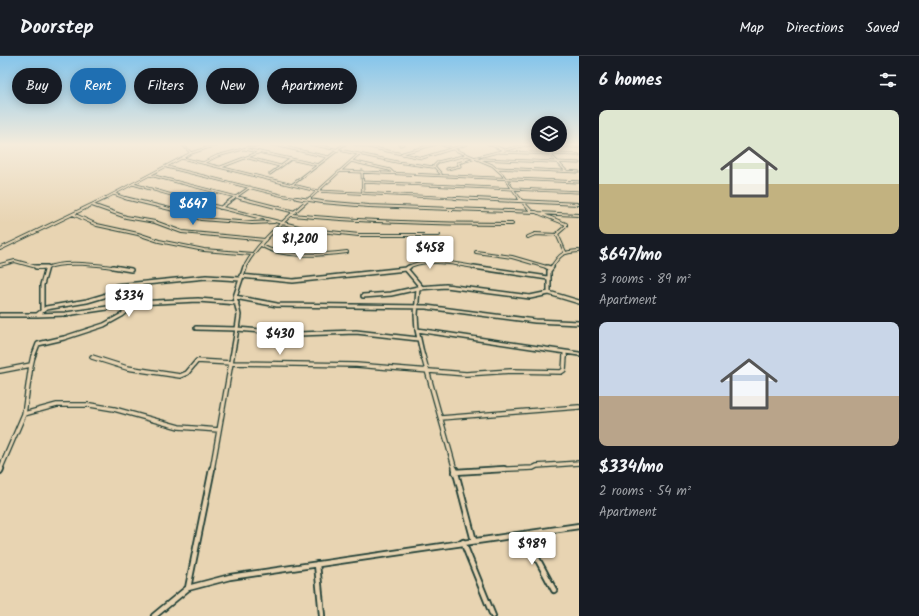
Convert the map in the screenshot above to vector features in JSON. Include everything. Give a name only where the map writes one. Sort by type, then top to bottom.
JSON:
[{"type":"street","points":[[0,249],[92,205],[159,170]]},
{"type":"street","points":[[183,170],[250,188],[307,200],[370,206],[579,215]]},
{"type":"street","points":[[231,170],[317,190],[579,204]]},
{"type":"street","points":[[270,174],[275,170]]},
{"type":"street","points":[[293,184],[311,170]]},
{"type":"street","points":[[188,588],[208,494],[237,329],[239,315],[235,297],[240,277],[252,254],[265,240],[340,170]]},
{"type":"street","points":[[343,170],[579,182]]},
{"type":"street","points":[[390,170],[393,173]]},
{"type":"street","points":[[438,170],[441,174]]},
{"type":"street","points":[[499,170],[520,201],[532,212]]},
{"type":"street","points":[[546,170],[579,172]]},
{"type":"street","points":[[362,171],[363,193]]},
{"type":"street","points":[[150,175],[295,212]]},
{"type":"street","points":[[363,182],[579,192]]},
{"type":"street","points":[[133,184],[220,208],[311,230],[338,234],[439,235]]},
{"type":"street","points":[[220,208],[250,188]]},
{"type":"street","points":[[114,194],[130,200],[170,209],[201,219],[253,223],[276,222]]},
{"type":"street","points":[[92,205],[126,216],[155,222],[182,232],[265,240]]},
{"type":"street","points":[[538,213],[566,224],[566,226],[557,233],[557,235]]},
{"type":"street","points":[[73,214],[97,225],[138,234],[158,241],[204,250],[252,254]]},
{"type":"street","points":[[292,215],[324,218],[512,224]]},
{"type":"street","points":[[528,237],[535,234],[557,235]]},
{"type":"street","points":[[557,235],[564,252]]},
{"type":"street","points":[[261,245],[265,248],[292,254],[333,254],[347,252]]},
{"type":"street","points":[[549,293],[548,278],[550,268],[558,256],[564,252],[579,251]]},
{"type":"street","points":[[476,252],[512,257],[550,268]]},
{"type":"street","points":[[0,265],[15,261],[40,268],[63,263],[103,265],[131,270]]},
{"type":"street","points":[[37,315],[42,310],[104,296],[116,286],[200,277],[249,276],[282,281],[293,281],[406,269],[413,264],[440,262],[548,278]]},
{"type":"street","points":[[42,310],[42,285],[47,267]]},
{"type":"street","points":[[406,269],[422,288]]},
{"type":"street","points":[[363,296],[391,294],[418,288],[446,286],[530,297],[549,293],[579,302]]},
{"type":"street","points":[[418,288],[418,307],[415,317],[418,339],[428,370],[474,541]]},
{"type":"street","points":[[235,297],[277,305],[418,307],[535,321],[579,323]]},
{"type":"street","points":[[0,315],[72,313],[136,303],[167,301],[198,300],[237,303]]},
{"type":"street","points":[[0,471],[24,414],[31,365],[36,346],[38,344],[64,338],[104,325],[122,315],[136,303]]},
{"type":"street","points":[[196,328],[237,329],[298,334],[356,332],[418,339]]},
{"type":"street","points":[[417,330],[579,354]]},
{"type":"street","points":[[92,357],[127,368],[170,375],[184,375],[195,362],[200,360],[231,363],[356,364],[466,374],[518,371],[561,372],[565,367],[565,352]]},
{"type":"street","points":[[0,371],[31,365]]},
{"type":"street","points":[[24,414],[49,407],[78,404],[121,410],[174,426],[219,430]]},
{"type":"street","points":[[441,418],[579,407]]},
{"type":"street","points":[[455,472],[533,468],[537,466],[579,463]]},
{"type":"street","points":[[154,616],[188,588],[230,577],[579,526]]},
{"type":"street","points":[[524,534],[554,590]]},
{"type":"street","points":[[463,542],[493,616]]},
{"type":"street","points":[[317,564],[322,616]]}]
